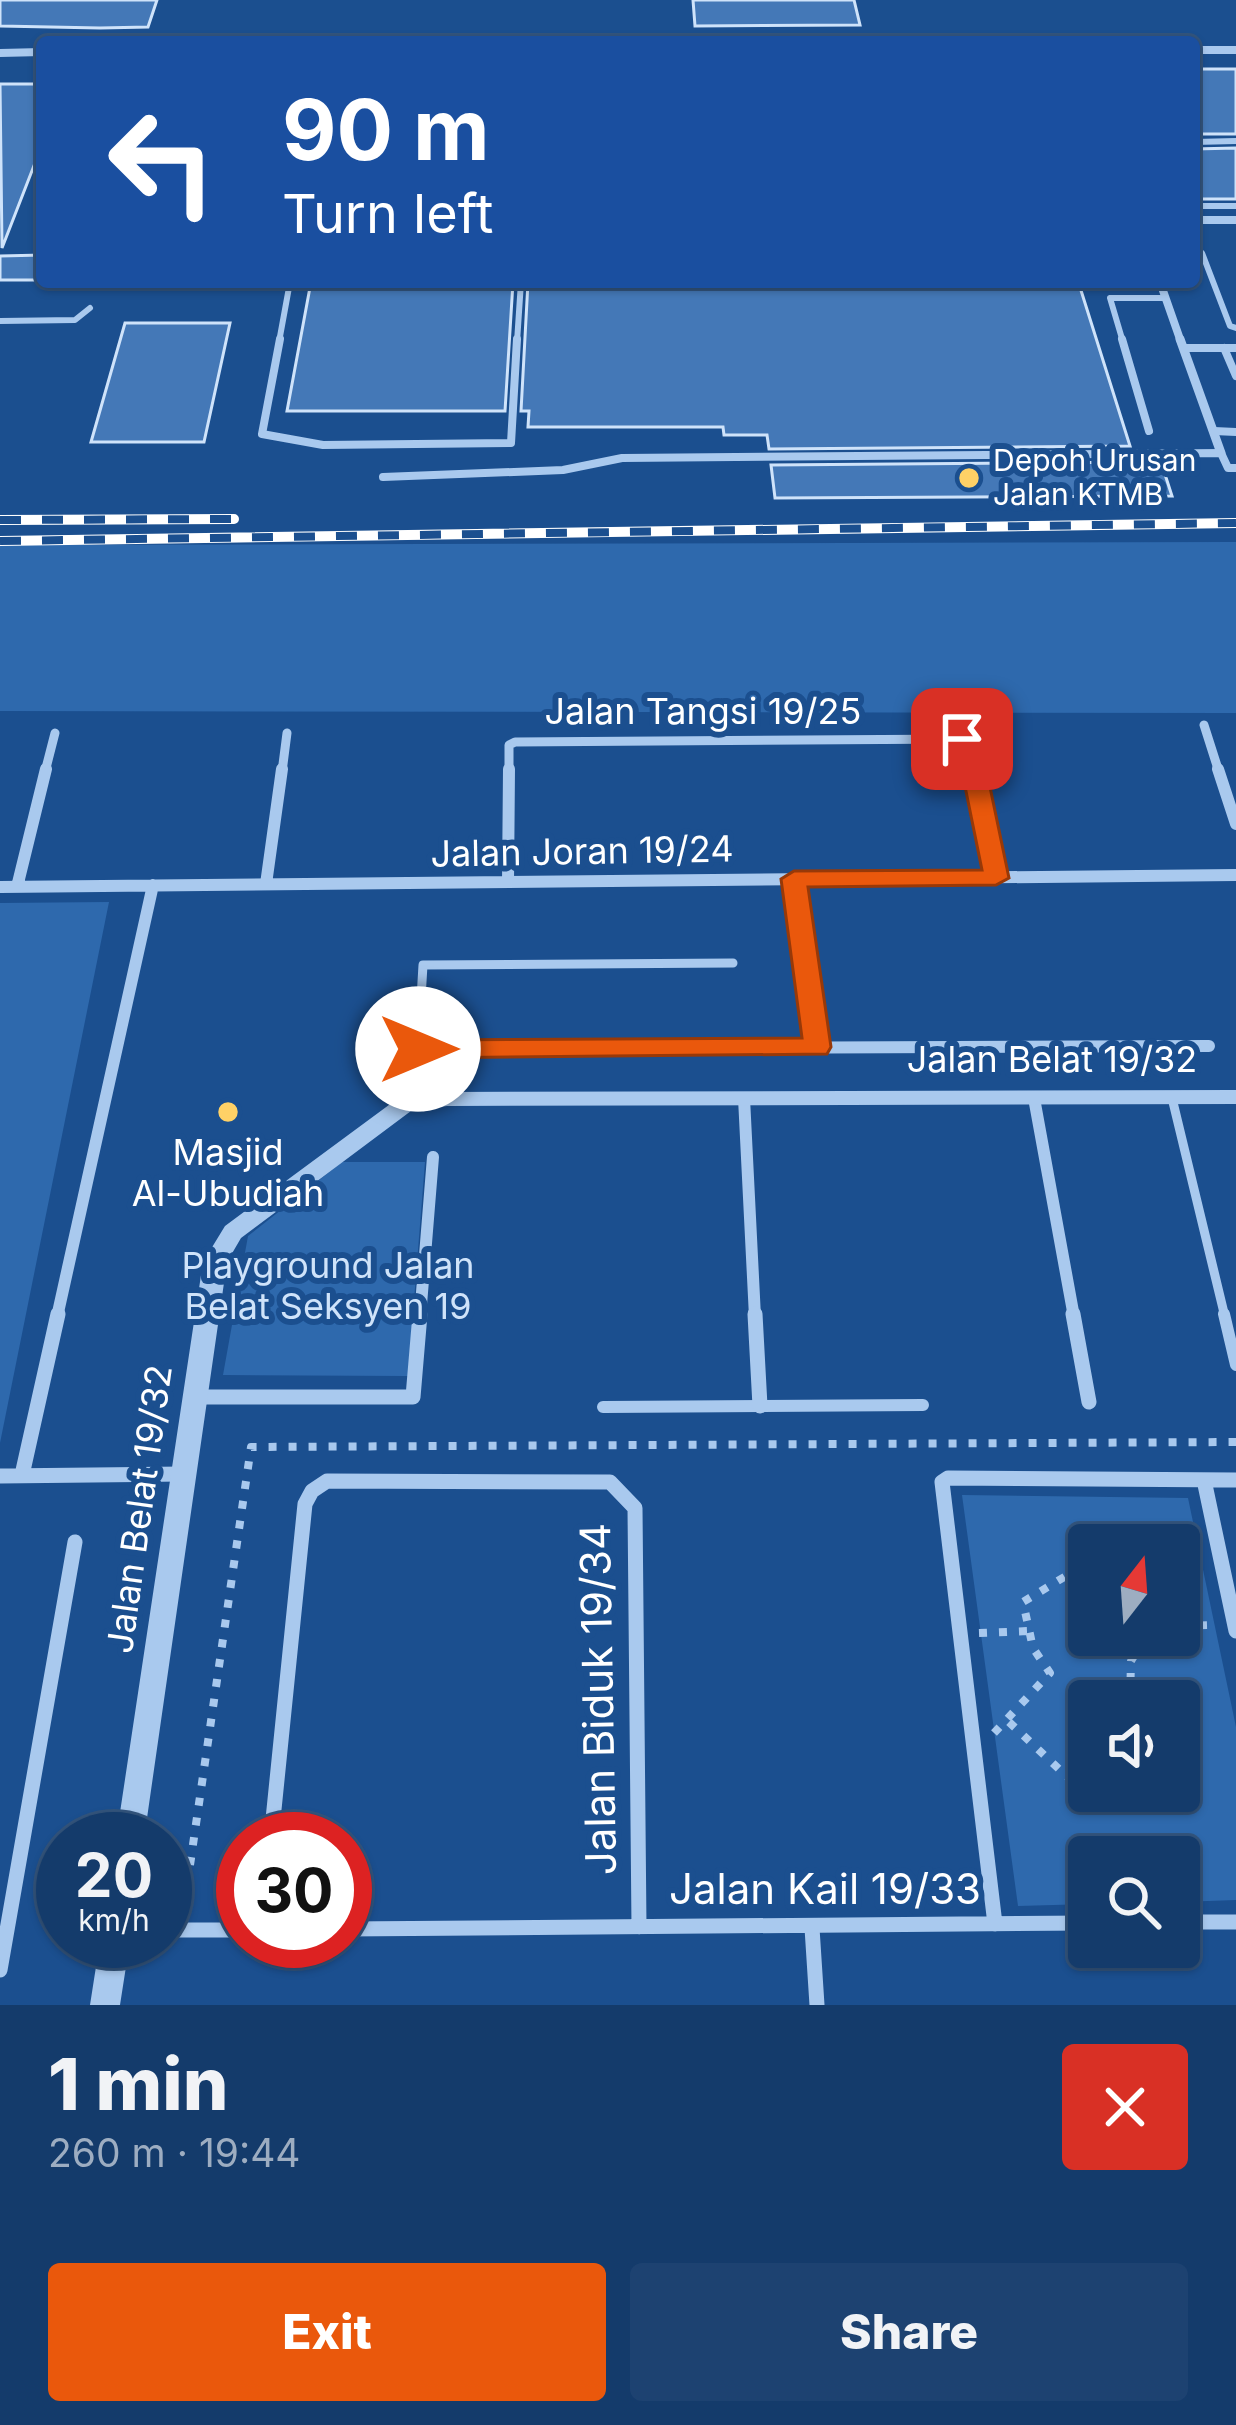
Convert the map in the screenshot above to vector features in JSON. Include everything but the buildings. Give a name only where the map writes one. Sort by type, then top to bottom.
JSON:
[{"type":"street","points":[[1200,50],[1236,50]]},
{"type":"street","points":[[0,52],[36,52]]},
{"type":"street","points":[[1200,220],[1236,220]]},
{"type":"street","points":[[1162,288],[1221,453]]},
{"type":"street","points":[[1204,725],[1236,824]]},
{"type":"street","points":[[17,886],[55,733]]},
{"type":"street","points":[[266,884],[287,733]]},
{"type":"street","name":"Jalan Tangsi 19/25","points":[[508,882],[509,746],[538,742],[962,739],[969,744],[996,878]]},
{"type":"street","points":[[1220,776],[1236,776]]},
{"type":"street","name":"Jalan Joran 19/24","points":[[0,887],[1236,875]]},
{"type":"street","points":[[794,879],[817,1047]]},
{"type":"street","points":[[22,1475],[153,885]]},
{"type":"street","points":[[418,1049],[1209,1046]]},
{"type":"street","name":"Jalan Belat 19/32","points":[[134,1812],[215,1262],[233,1232],[405,1104],[447,1099],[1236,1097]]},
{"type":"street","points":[[744,1098],[760,1406]]},
{"type":"street","points":[[1034,1098],[1088,1402]]},
{"type":"street","points":[[195,1397],[413,1397],[433,1157]]},
{"type":"street","points":[[0,1476],[184,1474]]},
{"type":"street","points":[[995,1924],[942,1482],[949,1478],[1236,1480]]},
{"type":"street","points":[[1204,1480],[1236,1631]]},
{"type":"street","name":"Jalan Biduk 19/34","points":[[274,1812],[305,1504],[313,1491],[327,1481],[610,1482],[635,1508],[639,1927]]},
{"type":"street","points":[[0,1970],[7,1896],[74,1542]]},
{"type":"street","points":[[1200,1922],[1236,1922]]},
{"type":"street","name":"Jalan Kail 19/33","points":[[372,1929],[1068,1923]]},
{"type":"street","points":[[812,1928],[817,2005]]},
{"type":"street","points":[[105,2005],[111,1968]]},
{"type":"lane","points":[[1200,142],[1236,141]]},
{"type":"lane","points":[[1200,206],[1236,206]]},
{"type":"lane","points":[[1200,253],[1229,326],[1236,328]]},
{"type":"lane","points":[[289,288],[262,434],[322,445],[511,443],[521,288]]},
{"type":"lane","points":[[1149,431],[1110,298],[1166,298]]},
{"type":"lane","points":[[0,321],[75,320],[89,308]]},
{"type":"lane","points":[[1184,348],[1236,348]]},
{"type":"lane","points":[[1224,348],[1236,376]]},
{"type":"lane","points":[[1214,431],[1236,432]]},
{"type":"lane","points":[[383,477],[562,470],[622,458],[1221,453],[1228,468],[1236,468]]},
{"type":"lane","points":[[418,1049],[424,965],[733,963]]},
{"type":"lane","points":[[1172,1097],[1236,1364]]},
{"type":"lane","points":[[603,1407],[922,1405]]},
{"type":"path","points":[[192,1851],[251,1447],[1236,1442]]},
{"type":"path","points":[[1068,1575],[1023,1602],[1033,1648],[1050,1673],[1009,1722],[1068,1777]]},
{"type":"path","points":[[1200,1625],[1215,1625]]},
{"type":"path","points":[[960,1634],[1029,1631]]},
{"type":"green space","points":[[1236,542],[1236,713],[0,711],[0,545]]},
{"type":"green space","points":[[109,902],[0,1443],[0,903]]},
{"type":"green space","name":"Playground Jalan Belat Seksyen 19","points":[[342,1162],[425,1162],[408,1376],[223,1375],[248,1236]]},
{"type":"green space","points":[[962,1495],[1188,1498],[1193,1524],[1068,1524],[1068,1656],[1200,1656],[1200,1555],[1236,1727],[1236,1900],[1200,1901],[1200,1836],[1068,1836],[1068,1905],[1018,1906]]},
{"type":"railway","points":[[0,520],[234,519]]},
{"type":"railway","points":[[0,541],[1236,523]]},
{"type":"place","name":"Depoh Urusan Jalan KTMB","points":[[969,478]]},
{"type":"place","name":"Masjid Al-Ubudiah","points":[[228,1112]]},
{"type":"route","points":[[418,1049],[817,1047],[794,879],[996,878],[969,744],[962,739]]}]
